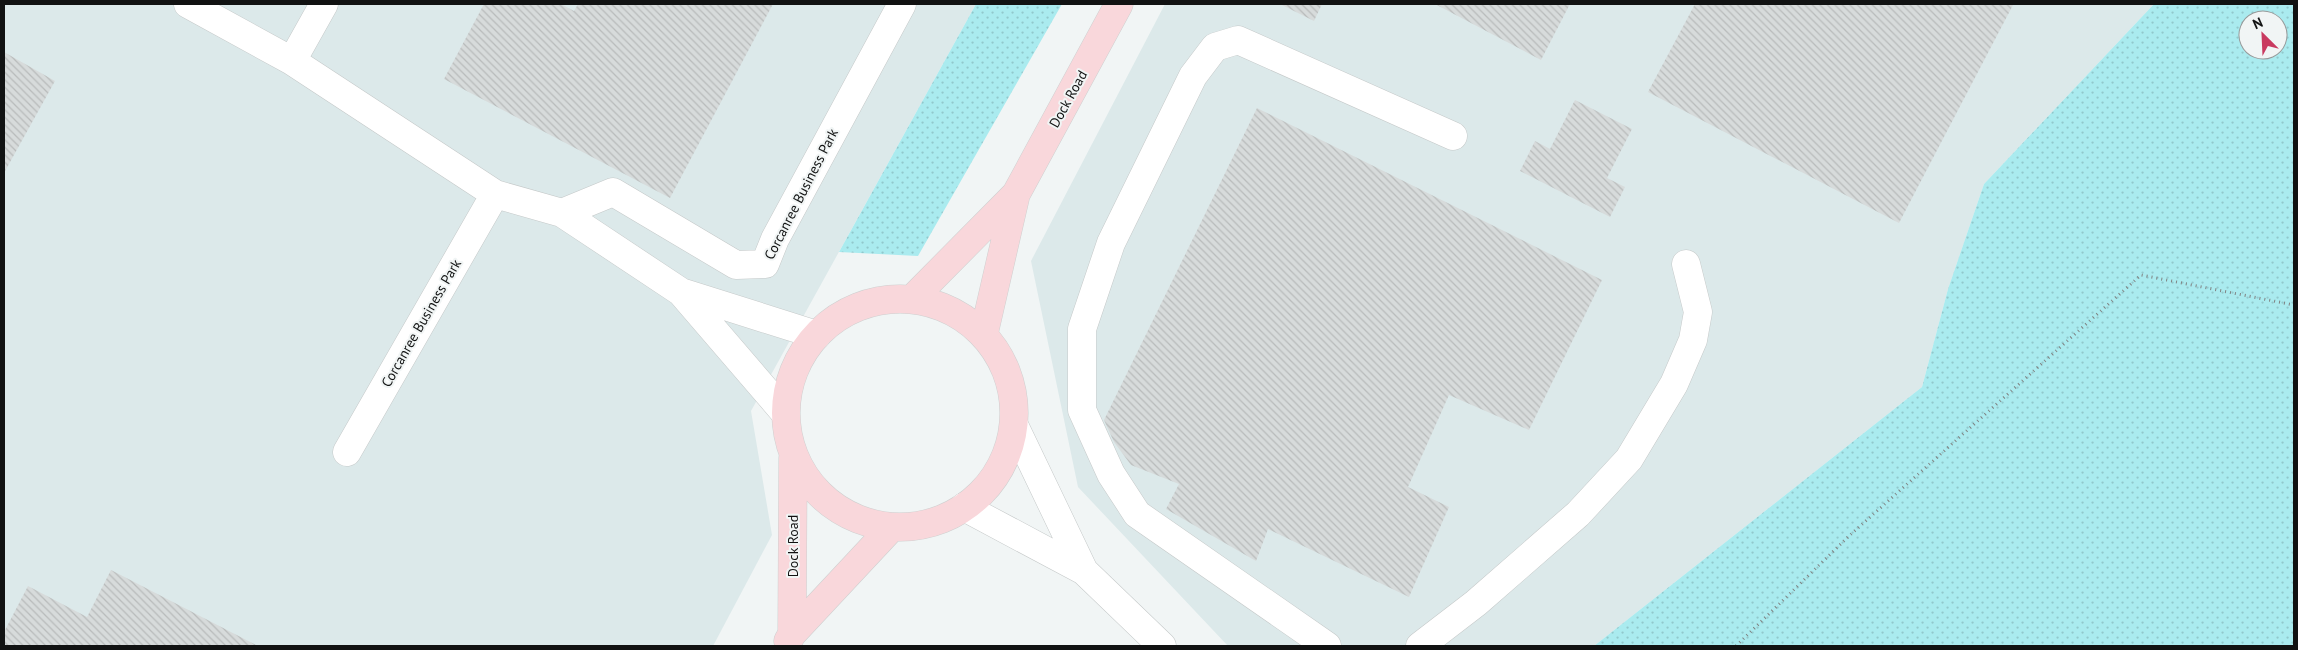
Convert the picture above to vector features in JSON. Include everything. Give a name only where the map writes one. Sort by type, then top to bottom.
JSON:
[{"type":"main road","name":"Dock Road","points":[[984,334],[1016,194],[1120,4]]},
{"type":"main road","name":"Dock Road","points":[[914,297],[1016,194]]},
{"type":"main road","points":[[914,297],[931,300],[951,309],[984,334],[1000,354],[1010,376],[1015,400],[1014,426],[1008,448],[998,472],[964,507],[930,523],[892,527],[859,520],[832,507],[809,485],[793,458],[787,441],[785,413],[793,372],[804,352],[817,335],[835,320],[860,307],[886,298],[914,297]]},
{"type":"main road","name":"Dock Road","points":[[789,640],[793,458]]},
{"type":"main road","name":"Dock Road","points":[[789,640],[892,527]]},
{"type":"street","points":[[188,4],[292,61],[495,194],[562,213],[681,292],[785,413]]},
{"type":"street","points":[[292,61],[324,4]]},
{"type":"street","name":"Corcanree Business Park","points":[[562,213],[612,192],[736,265],[765,264],[776,239],[902,4]]},
{"type":"street","points":[[1327,646],[1137,514],[1112,474],[1082,410],[1082,329],[1111,243],[1193,76],[1215,47],[1238,40],[1453,136]]},
{"type":"street","name":"Corcanree Business Park","points":[[347,452],[495,194]]},
{"type":"street","points":[[1420,646],[1476,604],[1570,520],[1628,459],[1674,384],[1693,340],[1698,312],[1686,264]]},
{"type":"street","points":[[681,292],[817,335]]},
{"type":"street","points":[[1014,426],[1084,571]]},
{"type":"street","points":[[964,507],[1084,571],[1162,646]]},
{"type":"path","points":[[1736,646],[1849,536],[2141,275],[2294,305]]},
{"type":"shaded area","points":[[4,4],[976,4],[751,411],[772,535],[713,646],[4,646]]},
{"type":"shaded area","points":[[976,4],[1062,4],[918,256],[839,252]]},
{"type":"shaded area","points":[[1165,4],[2154,4],[1984,184],[1948,289],[1922,387],[1594,646],[1228,646],[1078,487],[1031,261]]},
{"type":"shaded area","points":[[2154,4],[2294,4],[2294,646],[1594,646],[1922,387],[1948,289],[1984,184]]},
{"type":"building","points":[[484,4],[561,4],[574,11],[578,4],[773,4],[670,198],[444,79]]},
{"type":"building","points":[[1283,4],[1322,4],[1314,21]]},
{"type":"building","points":[[1435,4],[1570,4],[1541,60]]},
{"type":"building","points":[[1695,4],[2013,5],[1899,223],[1648,92]]},
{"type":"building","points":[[4,52],[55,81],[4,173]]},
{"type":"building","points":[[1575,100],[1632,129],[1607,178],[1625,187],[1610,217],[1520,171],[1535,141],[1550,149]]},
{"type":"building","points":[[1257,108],[1602,280],[1529,430],[1449,395],[1408,487],[1449,507],[1409,597],[1268,529],[1256,561],[1166,509],[1179,484],[1131,465],[1114,442],[1104,420]]},
{"type":"building","points":[[111,570],[258,646],[4,646],[4,632],[28,586],[87,617]]}]
